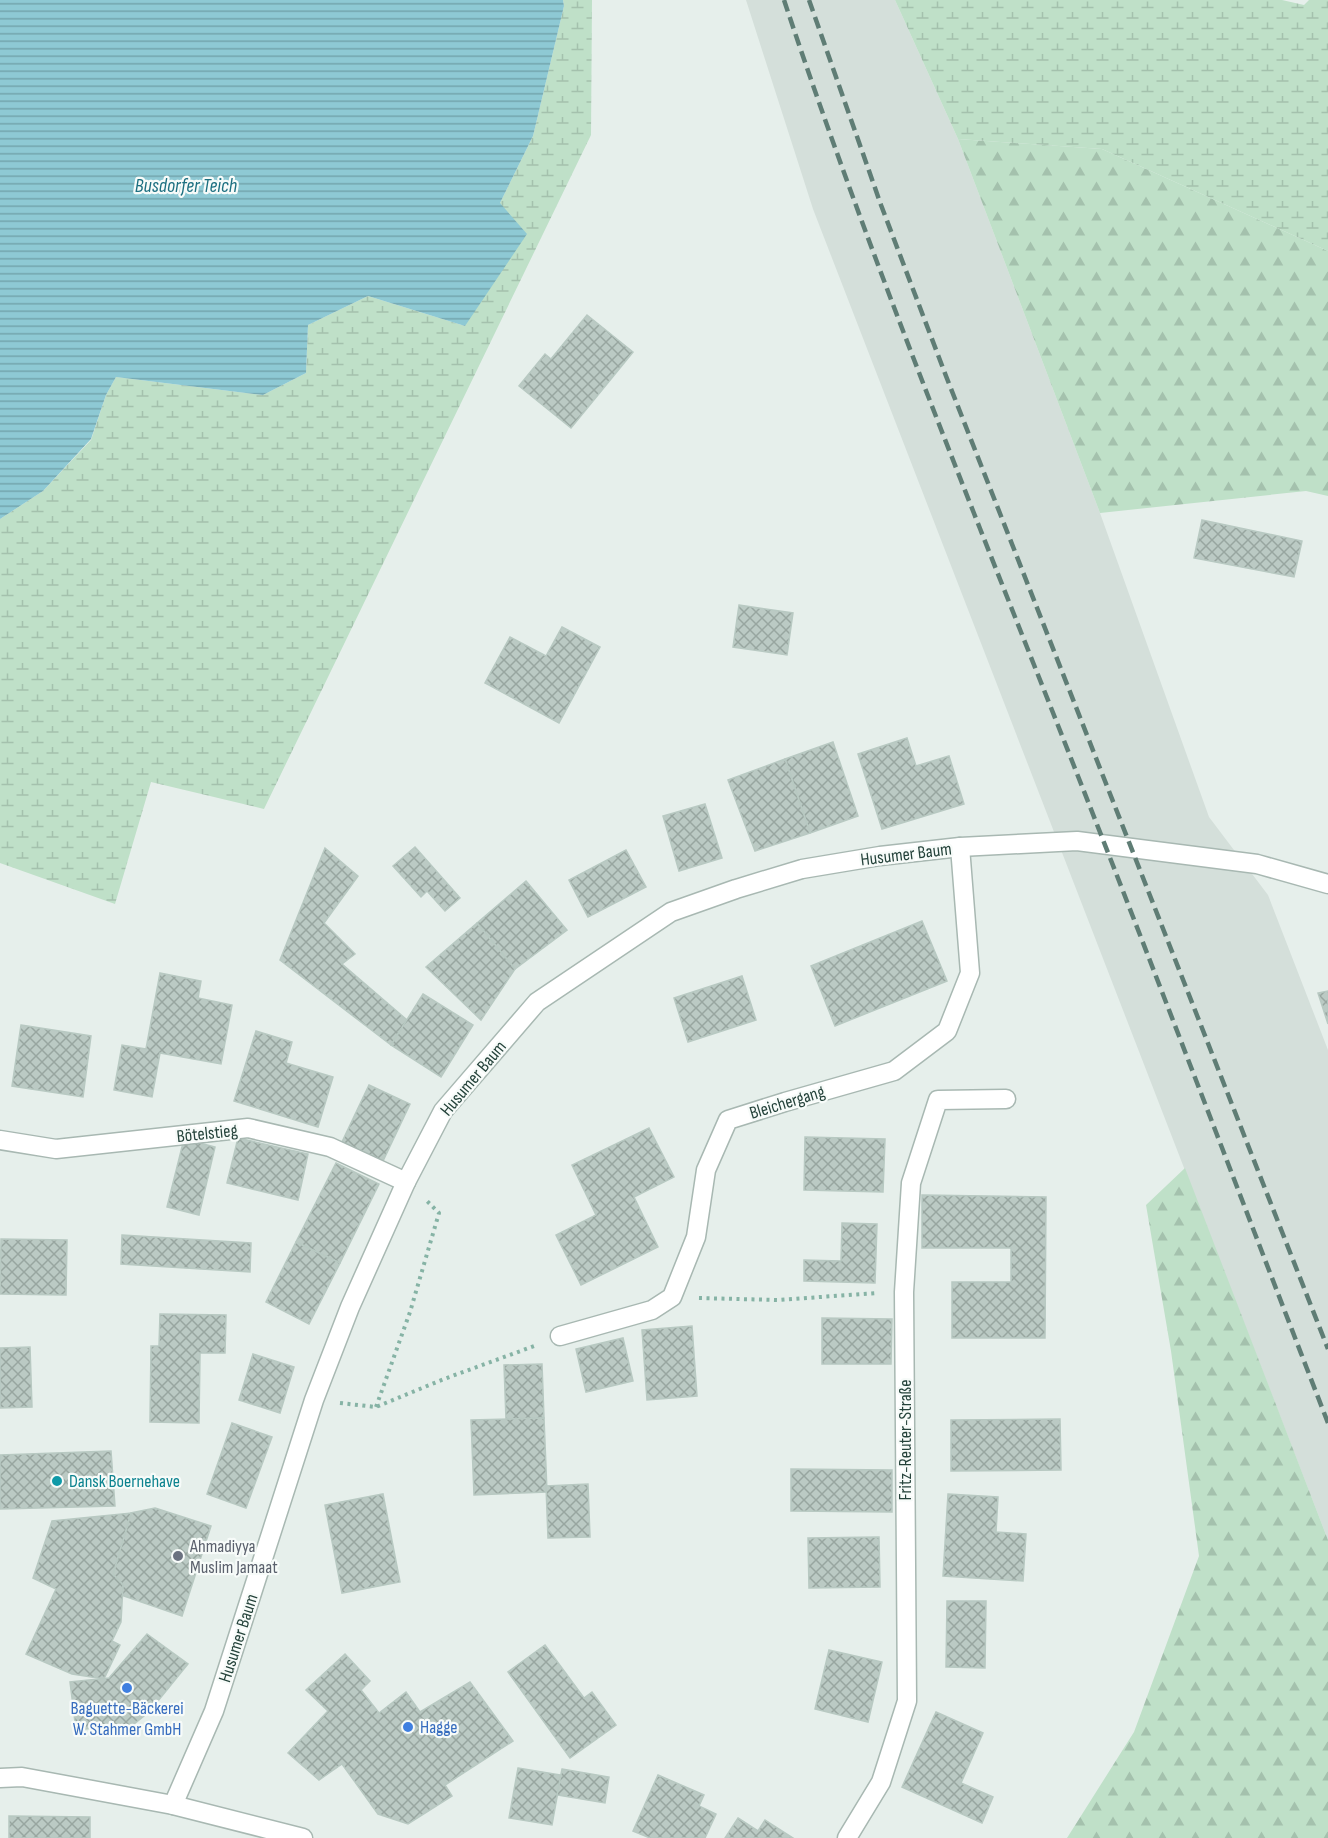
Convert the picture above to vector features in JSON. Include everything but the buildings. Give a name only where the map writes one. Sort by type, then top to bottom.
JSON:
[{"type":"street","name":"Husumer Baum","points":[[173,1805],[214,1711],[314,1400],[350,1307],[406,1182],[443,1111],[537,1002],[671,912],[802,869],[880,856],[960,847],[1077,841],[1257,864],[1328,884]]},
{"type":"street","name":"Bleichergang","points":[[672,1297],[696,1237],[706,1170],[728,1120],[894,1071],[948,1031],[970,973],[960,847]]},
{"type":"street","name":"Fritz-Reuter-Straße","points":[[847,1838],[881,1782],[907,1701],[904,1292],[911,1183],[938,1100],[1006,1099]]},
{"type":"street","name":"Bötelstieg","points":[[0,1140],[56,1149],[248,1128],[330,1147],[406,1182]]},
{"type":"street","points":[[560,1336],[652,1310],[672,1297]]},
{"type":"street","points":[[0,1778],[22,1777],[173,1805],[303,1838]]},
{"type":"path","points":[[376,1407],[410,1312],[439,1213],[406,1182]]},
{"type":"path","points":[[672,1297],[778,1300],[904,1292]]},
{"type":"path","points":[[314,1400],[376,1407],[560,1336]]},
{"type":"shaded area","points":[[746,0],[895,0],[958,139],[1100,513],[1209,817],[1268,895],[1328,1050],[1328,1540],[813,209]]},
{"type":"green space","points":[[563,0],[592,0],[591,135],[264,809],[151,782],[115,904],[0,863],[0,519],[43,491],[91,440],[106,395],[116,377],[263,395],[306,373],[308,325],[368,296],[465,326],[500,203],[533,136],[564,6]]},
{"type":"green space","points":[[895,0],[1282,0],[1304,5],[1309,0],[1328,0],[1328,251],[1102,149],[958,139]]},
{"type":"green space","points":[[958,139],[1102,149],[1328,251],[1328,496],[1306,491],[1100,513]]},
{"type":"green space","points":[[1185,1168],[1328,1540],[1328,1838],[1067,1838],[1134,1732],[1199,1556],[1171,1351],[1146,1205]]},
{"type":"water","name":"Busdorfer Teich","points":[[0,0],[563,0],[564,6],[533,136],[500,203],[527,234],[465,326],[368,296],[308,325],[306,373],[263,395],[116,377],[106,395],[91,439],[43,491],[0,519]]},
{"type":"railway","points":[[784,0],[887,289],[1328,1423]]},
{"type":"railway","points":[[809,0],[881,205],[946,376],[1328,1349]]},
{"type":"place","name":"Dansk Boernehave","points":[[57,1481]]},
{"type":"place","name":"Ahmadiyya Muslim Jamaat","points":[[178,1556]]},
{"type":"place","name":"Baguette-Bäckerei W. Stahmer GmbH","points":[[127,1688]]},
{"type":"place","name":"Hagge","points":[[408,1727]]}]
